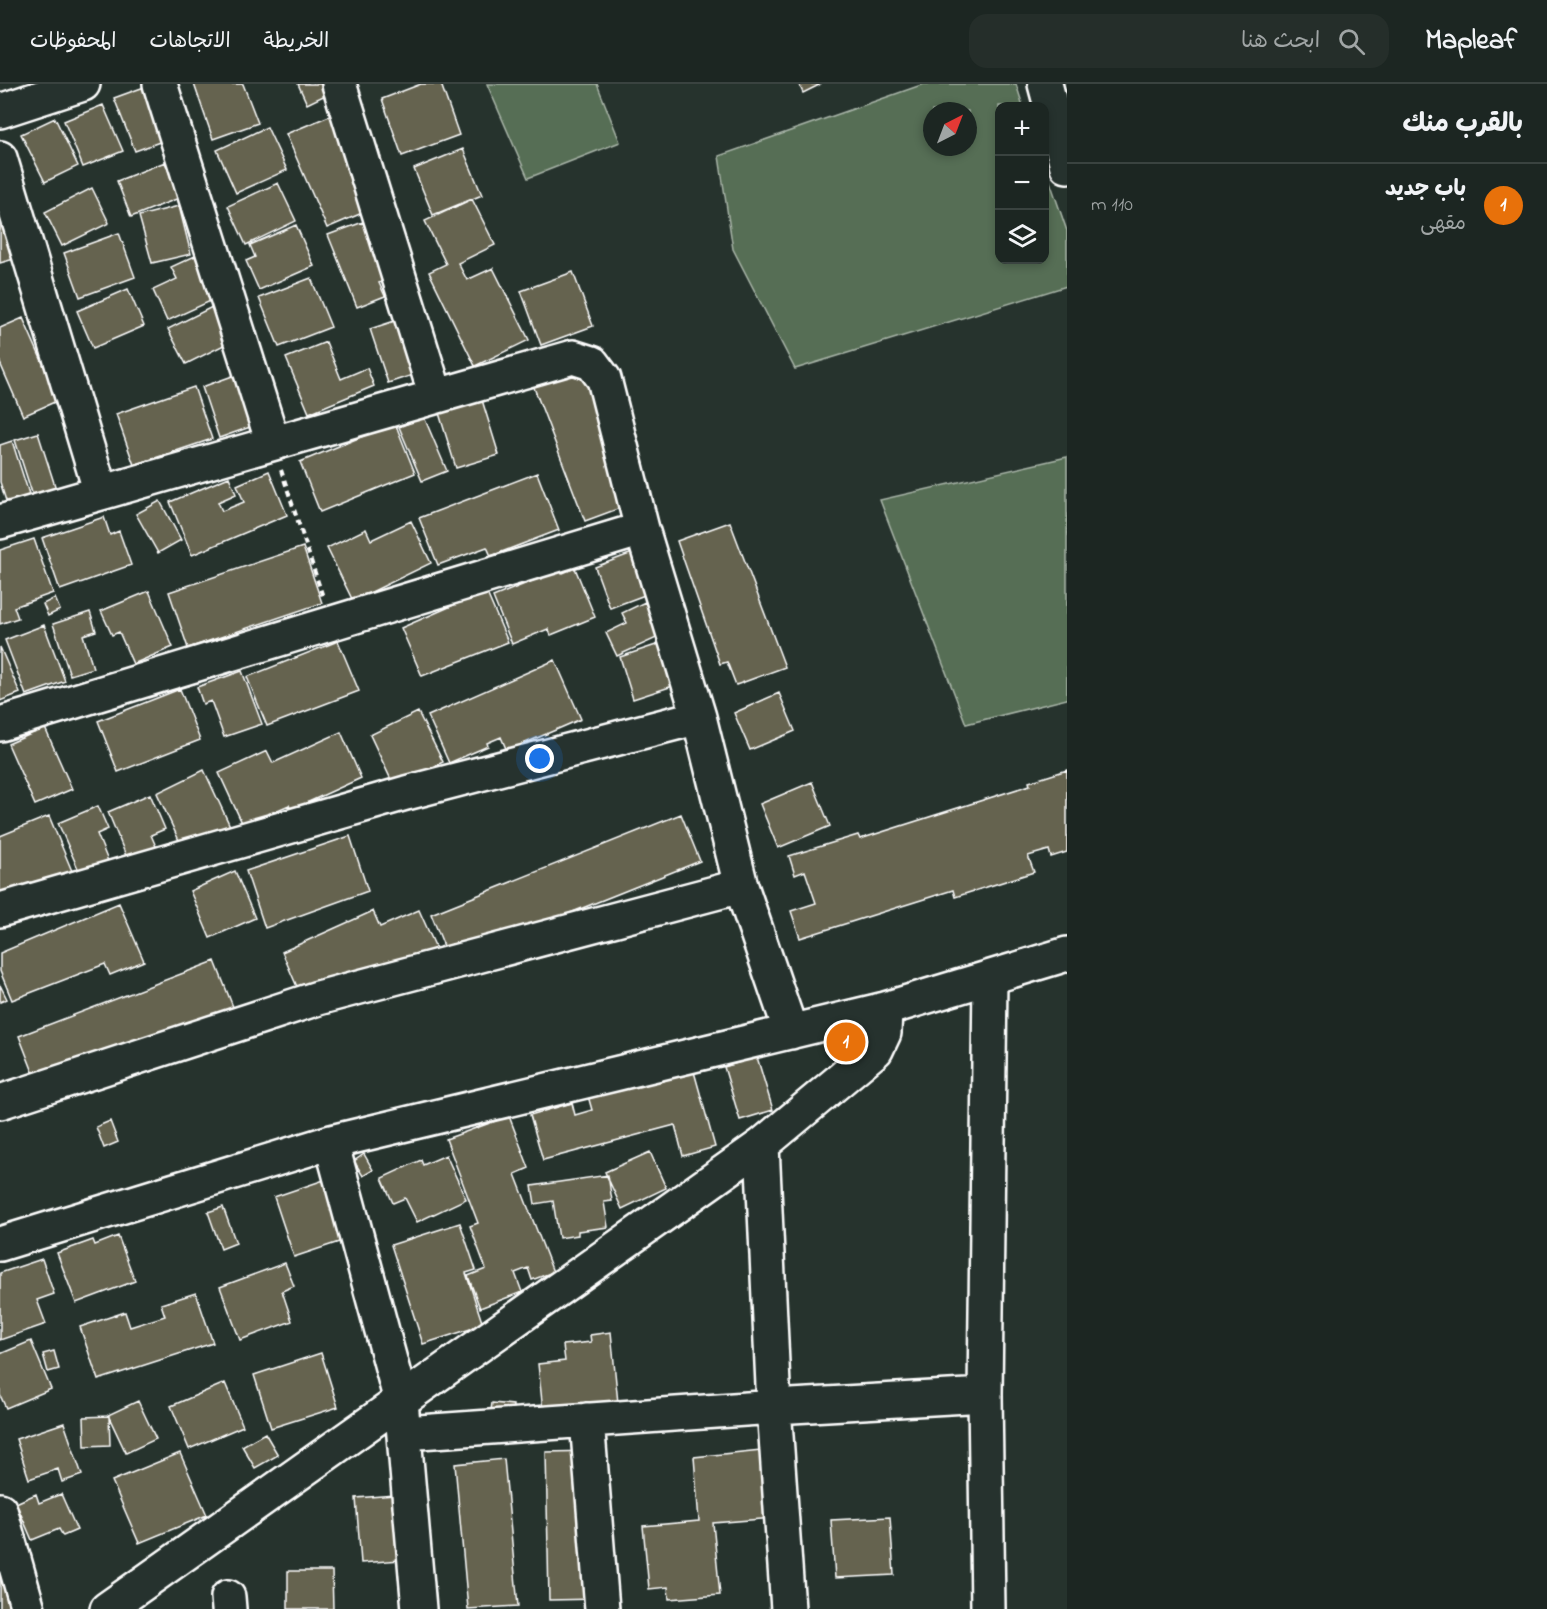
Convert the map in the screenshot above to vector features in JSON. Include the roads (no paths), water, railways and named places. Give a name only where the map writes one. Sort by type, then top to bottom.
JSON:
[{"type":"street","points":[[0,111],[83,84]]},
{"type":"street","points":[[160,84],[273,443]]},
{"type":"street","points":[[339,84],[436,396]]},
{"type":"street","points":[[1044,84],[1067,166]]},
{"type":"street","points":[[0,158],[101,493]]},
{"type":"street","points":[[0,522],[573,357],[592,363],[604,379],[642,530],[699,717],[741,886],[791,1032]]},
{"type":"street","points":[[0,724],[642,530]]},
{"type":"street","points":[[0,910],[406,793],[699,717]]},
{"type":"street","points":[[0,1102],[318,998],[741,886]]},
{"type":"street","points":[[0,1244],[331,1142],[885,1009],[1067,954]]},
{"type":"street","points":[[988,1609],[985,1395],[990,978]]},
{"type":"street","points":[[107,1609],[403,1417],[762,1145],[876,1050],[884,1033],[885,1009]]},
{"type":"street","points":[[331,1142],[403,1417],[419,1609]]},
{"type":"street","points":[[762,1145],[774,1407],[788,1609]]},
{"type":"street","points":[[403,1417],[587,1420],[985,1395]]},
{"type":"street","points":[[587,1420],[602,1609]]},
{"type":"street","points":[[0,1510],[28,1609]]},
{"type":"place","name":"باب جديد","points":[[846,1042]]}]
